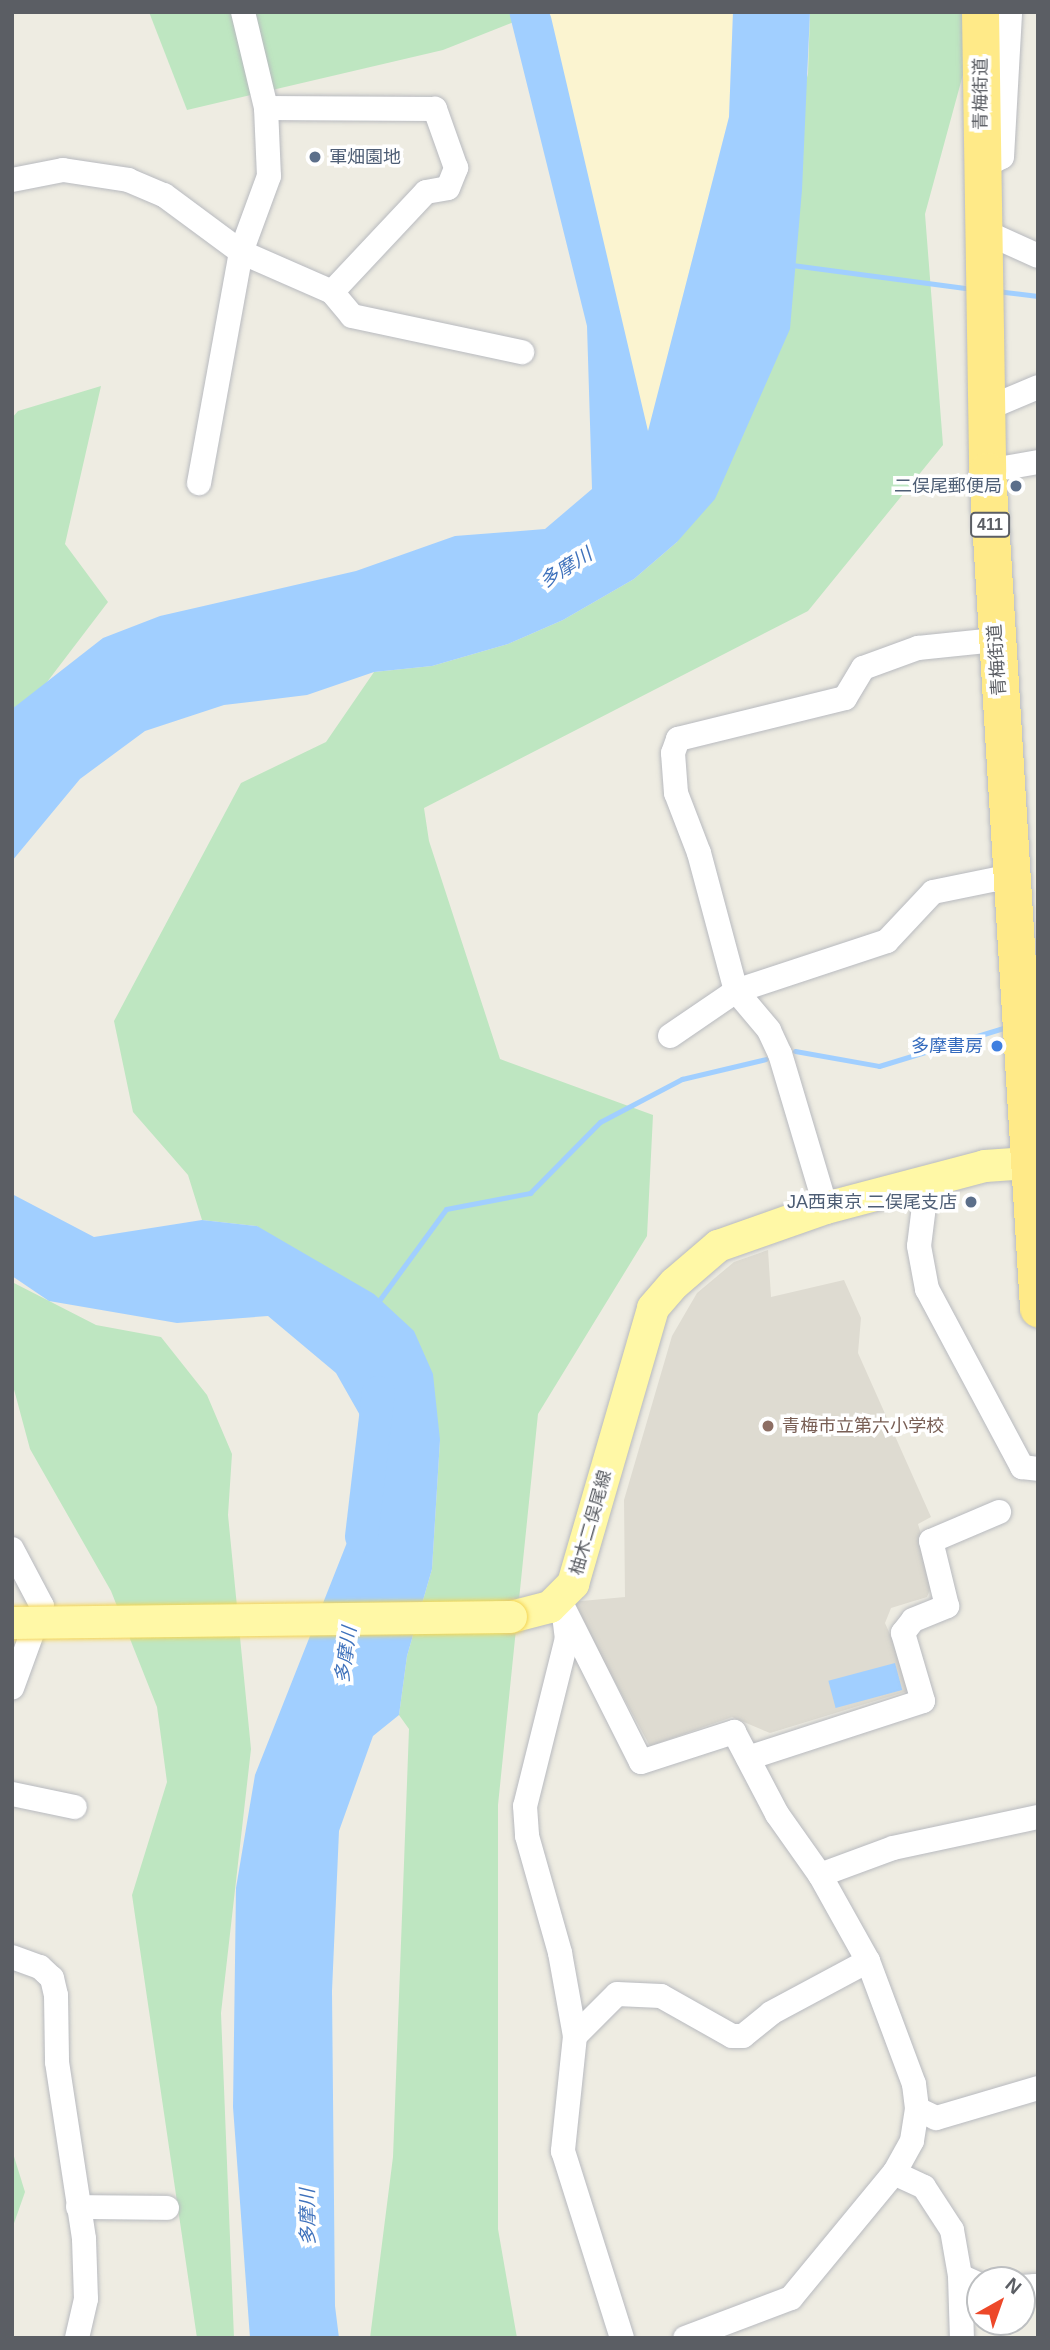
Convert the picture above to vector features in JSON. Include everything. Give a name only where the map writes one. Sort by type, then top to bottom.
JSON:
[{"type":"highway","name":"青梅街道","points":[[980,12],[987,471],[1038,1308]]},
{"type":"main road","name":"柚木二俣尾線","points":[[560,1601],[585,1553],[653,1308],[718,1246],[826,1208],[985,1167],[1028,1163]]},
{"type":"main road","points":[[12,1623],[511,1617],[542,1612],[560,1601]]},
{"type":"street","points":[[199,483],[240,252],[270,176],[266,108],[243,12]]},
{"type":"street","points":[[982,167],[1002,157],[1010,12]]},
{"type":"street","points":[[266,108],[435,109],[456,168],[448,188],[426,192],[332,292]]},
{"type":"street","points":[[12,180],[62,170],[128,180],[164,195],[240,252],[332,292],[352,316],[522,352]]},
{"type":"street","points":[[983,237],[1038,256]]},
{"type":"street","points":[[985,396],[1038,387]]},
{"type":"street","points":[[987,471],[1038,462]]},
{"type":"street","points":[[826,1208],[780,1054],[769,1030],[736,991],[699,853],[676,793],[673,754],[678,739],[845,698],[863,668],[918,648],[996,640]]},
{"type":"street","points":[[670,1036],[736,991],[887,941],[933,892],[1011,876]]},
{"type":"street","points":[[927,1182],[919,1247],[927,1289],[1022,1467],[1038,1469]]},
{"type":"street","points":[[748,1758],[923,1701],[903,1633],[913,1620],[947,1606],[931,1541],[999,1511]]},
{"type":"street","points":[[12,1549],[43,1606],[12,1688]]},
{"type":"street","points":[[560,1601],[641,1762],[734,1732],[777,1814],[820,1875],[868,1961],[914,2084],[917,2109],[912,2141],[894,2173],[790,2298],[685,2338]]},
{"type":"street","points":[[560,1601],[567,1638],[525,1806],[527,1836],[561,1953],[575,2036],[564,2151],[622,2338]]},
{"type":"street","points":[[12,1794],[75,1807]]},
{"type":"street","points":[[820,1875],[894,1849],[1038,1817]]},
{"type":"street","points":[[12,1957],[40,1967],[52,1979],[57,2062],[85,2239],[86,2298],[77,2338]]},
{"type":"street","points":[[575,2036],[617,1994],[661,1996],[732,2036],[743,2036],[771,2013],[868,1961]]},
{"type":"street","points":[[917,2109],[936,2118],[1038,2088]]},
{"type":"street","points":[[894,2173],[924,2187],[952,2230],[966,2269]]},
{"type":"street","points":[[78,2207],[167,2208]]},
{"type":"street","points":[[962,2328],[966,2304]]},
{"type":"shaded area","name":"青梅市立第六小学校","points":[[768,1250],[771,1297],[844,1280],[861,1318],[858,1353],[931,1517],[918,1524],[934,1580],[927,1597],[891,1608],[885,1623],[914,1689],[770,1733],[732,1717],[650,1746],[571,1602],[625,1597],[624,1500],[672,1336],[697,1293],[734,1262]]},
{"type":"green space","points":[[149,12],[509,12],[514,22],[443,50],[187,110]]},
{"type":"green space","points":[[810,12],[980,12],[925,214],[943,445],[808,611],[424,808],[429,841],[500,1059],[653,1115],[647,1236],[538,1414],[498,1805],[498,2229],[517,2338],[370,2338],[393,2157],[409,1729],[399,1715],[407,1656],[432,1569],[440,1440],[257,1226],[202,1220],[188,1175],[133,1112],[114,1021],[241,783],[326,742],[374,672],[432,666],[508,644],[563,620],[634,579],[677,542],[808,74]]},
{"type":"green space","points":[[101,386],[65,544],[108,602],[12,728],[12,418],[18,411]]},
{"type":"green space","points":[[12,1282],[96,1325],[161,1337],[207,1395],[232,1454],[228,1515],[251,1749],[221,2013],[234,2338],[197,2338],[132,1895],[167,1782],[157,1707],[111,1591],[30,1449],[12,1382]]},
{"type":"green space","points":[[12,2150],[25,2192],[12,2229]]},
{"type":"sand","points":[[549,12],[733,12],[729,117],[648,433]]},
{"type":"water","points":[[509,12],[549,12],[551,17],[648,431],[729,117],[733,12],[810,12],[802,190],[790,329],[715,499],[677,542],[634,579],[563,620],[508,644],[432,666],[374,672],[307,695],[224,705],[145,731],[80,779],[12,861],[12,709],[103,638],[160,616],[356,571],[455,536],[545,529],[592,489],[587,326]]},
{"type":"water","points":[[12,1194],[94,1237],[202,1220],[257,1226],[374,1294],[414,1331],[433,1374],[440,1440],[432,1569],[407,1656],[399,1715],[373,1736],[339,1831],[332,1991],[335,2306],[339,2338],[250,2338],[233,2107],[236,1888],[255,1775],[382,1454],[336,1373],[268,1316],[177,1323],[49,1301],[12,1276]]},
{"type":"water","points":[[895,1663],[902,1690],[836,1708],[828,1681]]},
{"type":"waterway","points":[[792,265],[972,289]]},
{"type":"waterway","points":[[996,291],[1038,296]]},
{"type":"waterway","points":[[795,1051],[879,1066],[1003,1028]]},
{"type":"waterway","points":[[378,1302],[446,1209],[530,1193],[600,1122],[682,1079],[766,1059]]},
{"type":"waterway","name":"多摩川","points":[[361,1536],[378,1392]]},
{"type":"place","name":"軍畑園地","points":[[315,157]]},
{"type":"place","name":"二俣尾郵便局","points":[[1016,486]]},
{"type":"place","name":"多摩書房","points":[[997,1046]]},
{"type":"place","name":"JA西東京 二俣尾支店","points":[[971,1202]]},
{"type":"place","name":"青梅市立第六小学校","points":[[768,1426]]}]
